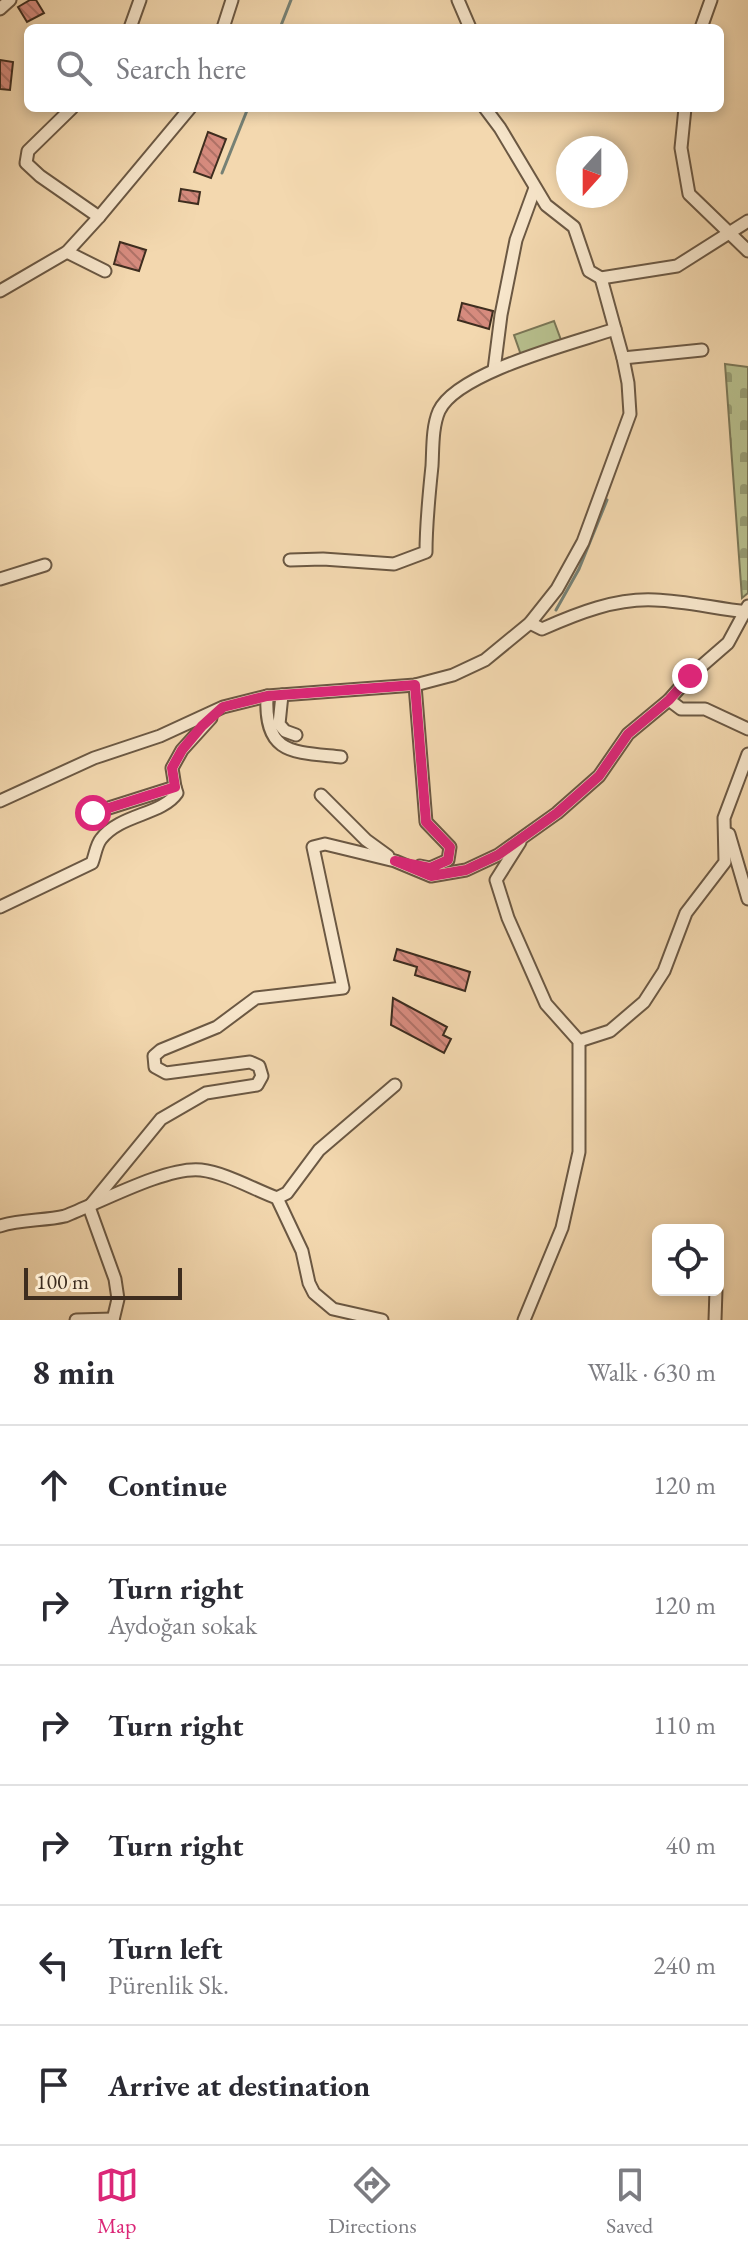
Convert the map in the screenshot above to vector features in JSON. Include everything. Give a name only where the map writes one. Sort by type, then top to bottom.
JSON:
[{"type":"street","points":[[0,9],[10,0]]},
{"type":"street","points":[[224,24],[232,0]]},
{"type":"street","points":[[458,0],[468,24]]},
{"type":"street","points":[[702,24],[711,0]]},
{"type":"street","points":[[132,24],[145,3]]},
{"type":"street","points":[[68,112],[28,151],[26,163],[99,217]]},
{"type":"street","points":[[0,291],[67,252],[187,112]]},
{"type":"street","points":[[488,112],[546,205],[574,227],[589,271],[601,278],[677,266],[748,221]]},
{"type":"street","points":[[685,112],[681,148],[689,194],[748,251]]},
{"type":"street","points":[[494,370],[516,240],[535,188]]},
{"type":"street","points":[[67,252],[105,271]]},
{"type":"street","points":[[0,801],[94,758],[160,736],[223,707],[267,696],[415,685],[453,675],[485,660],[530,623],[557,589],[583,542],[630,414],[623,358],[601,278]]},
{"type":"street","points":[[290,560],[394,564],[426,552],[425,513],[439,412],[452,394],[494,370],[615,329]]},
{"type":"street","points":[[623,358],[702,350]]},
{"type":"street","points":[[0,579],[45,565]]},
{"type":"street","points":[[321,795],[366,840],[395,861],[431,876],[466,870],[498,855],[557,813],[599,776],[628,734],[669,700],[690,676],[728,643],[746,609],[655,600],[620,602],[569,617],[542,629],[530,623]]},
{"type":"street","points":[[89,1207],[161,1119],[206,1093],[257,1085],[262,1076],[259,1066],[250,1062],[166,1073],[155,1067],[154,1056],[161,1050],[217,1027],[256,998],[343,988],[313,847],[325,844],[430,868],[448,860],[450,847],[426,822],[415,685]]},
{"type":"street","points":[[282,695],[279,724],[285,731],[296,735]]},
{"type":"street","points":[[267,696],[266,716],[276,742],[298,753],[341,757]]},
{"type":"street","points":[[669,700],[681,709],[705,709],[748,729]]},
{"type":"street","points":[[0,907],[92,863],[99,840],[122,821],[171,801],[177,793],[172,768],[202,726],[223,707]]},
{"type":"street","points":[[579,1041],[610,1031],[644,1002],[664,971],[686,913],[725,862],[724,818],[748,754]]},
{"type":"street","points":[[93,813],[175,787]]},
{"type":"street","points":[[724,818],[748,899]]},
{"type":"street","points":[[524,1320],[562,1228],[579,1152],[579,1041],[546,1004],[508,918],[496,880],[525,835]]},
{"type":"street","points":[[277,1198],[287,1193],[319,1150],[395,1085]]},
{"type":"street","points":[[0,1226],[13,1221],[51,1220],[159,1177],[198,1169],[277,1198],[302,1251],[314,1293],[333,1309],[382,1320]]},
{"type":"street","points":[[76,1320],[113,1320],[118,1299],[115,1279],[89,1207]]},
{"type":"street","points":[[715,1320],[716,1296]]},
{"type":"green space","points":[[554,321],[561,340],[521,355],[514,335]]},
{"type":"green space","points":[[725,364],[748,367],[748,593],[742,598]]},
{"type":"building","points":[[36,0],[44,13],[27,22],[18,7]]},
{"type":"building","points":[[0,60],[13,62],[10,90],[0,89]]},
{"type":"building","points":[[208,132],[226,139],[211,178],[194,172]]},
{"type":"building","points":[[181,189],[200,192],[198,204],[179,201]]},
{"type":"building","points":[[120,242],[146,250],[139,271],[114,264]]},
{"type":"building","points":[[462,303],[493,311],[489,329],[458,320]]},
{"type":"building","points":[[397,949],[470,972],[465,991],[415,975],[417,967],[394,960]]},
{"type":"building","points":[[393,998],[447,1027],[443,1035],[451,1039],[444,1053],[391,1025]]},
{"type":"waterway","points":[[282,24],[291,0]]},
{"type":"waterway","points":[[222,173],[246,112]]},
{"type":"waterway","points":[[556,610],[579,569],[607,500]]},
{"type":"route","points":[[93,813],[175,787],[172,768],[182,750],[223,707],[267,696],[415,685],[426,822],[450,847],[448,860],[430,868],[395,861],[431,876],[466,870],[498,855],[557,813],[599,776],[628,734],[669,700],[690,676]]}]
